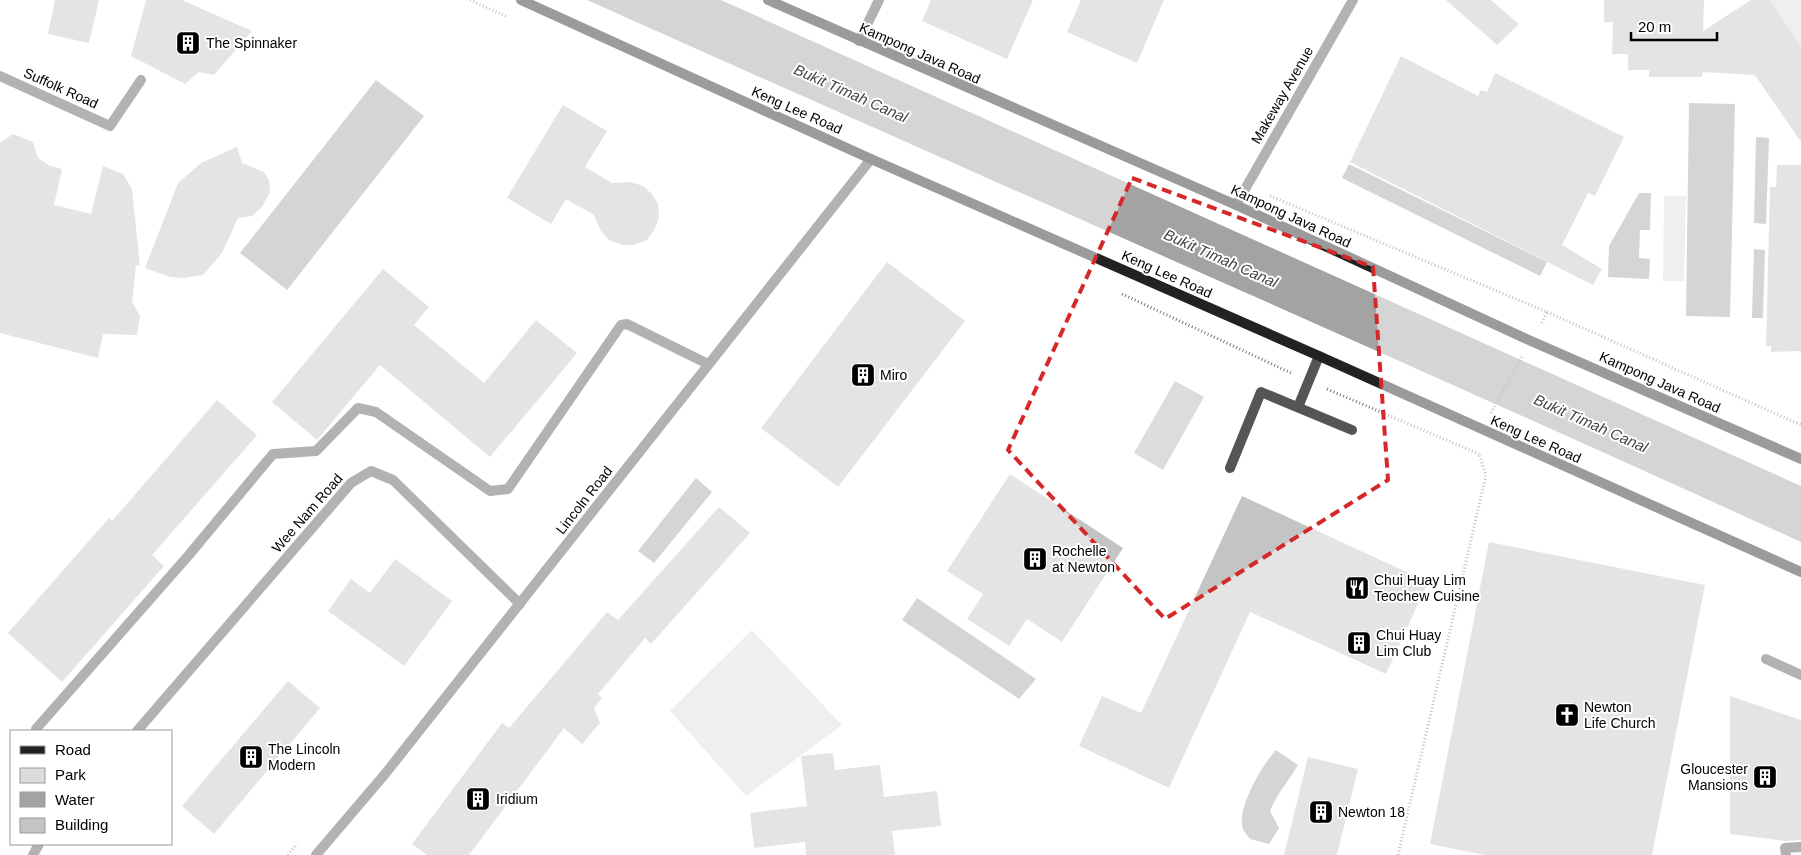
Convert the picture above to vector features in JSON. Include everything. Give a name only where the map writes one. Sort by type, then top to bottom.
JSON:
[{"type":"street","name":"Keng Lee Road","points":[[522,0],[872,159],[1319,356],[1801,572]]},
{"type":"street","name":"Kampong Java Road","points":[[768,0],[1236,205],[1531,341],[1801,459]]},
{"type":"street","points":[[859,41],[879,0]]},
{"type":"street","name":"Makeway Avenue","points":[[1236,205],[1354,0]]},
{"type":"street","name":"Suffolk Road","points":[[0,76],[110,126],[141,80]]},
{"type":"street","name":"Lincoln Road","points":[[316,855],[385,774],[872,159]]},
{"type":"street","points":[[36,729],[188,556],[273,454],[316,452],[358,408],[376,412],[490,491],[508,489],[621,325],[627,324],[708,364]]},
{"type":"street","points":[[1298,407],[1319,356]]},
{"type":"street","points":[[1230,468],[1261,392],[1352,430]]},
{"type":"street","name":"Wee Nam Road","points":[[137,730],[351,483],[371,471],[393,480],[520,604]]},
{"type":"street","points":[[1766,659],[1801,675]]},
{"type":"street","points":[[1786,855],[1785,848],[1801,847]]},
{"type":"path","points":[[1268,196],[1547,312],[1801,424]]},
{"type":"path","points":[[1398,855],[1486,475],[1479,454],[1481,430],[1547,312]]},
{"type":"highlighted area","points":[[1132,178],[1373,267],[1388,480],[1165,619],[1008,450]]},
{"type":"green space","points":[[1770,0],[1801,0],[1801,46]]},
{"type":"green space","points":[[1664,196],[1686,196],[1684,281],[1663,281]]},
{"type":"green space","points":[[1175,381],[1204,397],[1163,470],[1134,453]]},
{"type":"green space","points":[[752,630],[842,725],[746,796],[670,711]]},
{"type":"water","name":"Bukit Timah Canal","points":[[587,0],[721,0],[1801,486],[1801,542],[1498,405]]},
{"type":"water","points":[[376,80],[424,116],[287,290],[240,253]]},
{"type":"water","points":[[1689,103],[1735,104],[1730,317],[1686,316]]},
{"type":"water","points":[[1756,137],[1769,138],[1766,224],[1754,223]]},
{"type":"water","points":[[1349,164],[1547,262],[1540,276],[1342,178]]},
{"type":"water","points":[[1639,193],[1651,193],[1650,230],[1640,230],[1639,258],[1650,259],[1649,279],[1608,277],[1609,246]]},
{"type":"water","points":[[1754,249],[1765,250],[1763,318],[1752,318]]},
{"type":"water","points":[[696,478],[712,492],[654,563],[638,551]]},
{"type":"water","points":[[917,598],[1036,679],[1019,699],[902,620]]},
{"type":"water","points":[[1276,750],[1298,765],[1276,798],[1270,811],[1279,828],[1269,844],[1250,839],[1243,829],[1242,820],[1243,810],[1252,787],[1264,765]]},
{"type":"building","points":[[55,0],[99,0],[89,43],[48,34]]},
{"type":"building","name":"The Spinnaker","points":[[146,0],[182,0],[252,31],[214,75],[199,72],[185,84],[131,56]]},
{"type":"building","points":[[931,0],[1033,0],[1007,59],[922,21]]},
{"type":"building","points":[[1081,0],[1164,0],[1137,63],[1067,32]]},
{"type":"building","points":[[1446,0],[1491,0],[1519,24],[1497,45]]},
{"type":"building","points":[[1604,0],[1704,0],[1703,31],[1751,0],[1770,0],[1801,46],[1801,142],[1755,75],[1703,72],[1702,77],[1649,77],[1649,70],[1628,70],[1628,54],[1612,54],[1613,22],[1604,22]]},
{"type":"building","points":[[1401,56],[1478,96],[1481,90],[1487,92],[1495,73],[1624,137],[1595,196],[1588,193],[1562,245],[1602,269],[1593,285],[1350,162]]},
{"type":"building","points":[[563,105],[607,131],[585,167],[612,183],[631,182],[643,186],[652,194],[658,204],[659,217],[655,229],[647,240],[634,245],[622,245],[609,240],[601,231],[594,215],[566,199],[551,224],[507,198]]},
{"type":"building","points":[[13,134],[33,142],[38,158],[50,166],[62,169],[54,205],[91,214],[103,166],[123,174],[132,189],[140,266],[136,265],[132,302],[140,316],[137,335],[103,334],[98,358],[0,333],[0,143]]},
{"type":"building","points":[[237,147],[242,163],[264,172],[269,180],[270,192],[262,207],[252,216],[238,218],[222,253],[203,275],[185,278],[170,277],[145,268],[178,183],[201,163]]},
{"type":"building","points":[[1777,165],[1801,165],[1801,351],[1771,352],[1771,346],[1766,346],[1770,187],[1776,187]]},
{"type":"building","name":"Miro","points":[[887,262],[965,321],[838,487],[761,428]]},
{"type":"building","points":[[383,269],[429,307],[414,325],[484,383],[536,320],[577,353],[490,457],[380,365],[317,440],[272,402]]},
{"type":"building","points":[[217,400],[257,435],[152,555],[164,566],[62,682],[8,633],[109,518],[112,521]]},
{"type":"building","name":"Rochelle at Newton","points":[[1010,474],[1123,548],[1062,642],[1027,619],[1009,646],[967,619],[983,594],[947,571]]},
{"type":"building","name":"Chui Huay Lim Club","points":[[1242,496],[1428,582],[1386,674],[1250,612],[1169,788],[1079,746],[1102,696],[1141,713]]},
{"type":"building","points":[[719,507],[750,533],[651,644],[645,638],[598,694],[602,698],[594,708],[600,723],[582,744],[564,728],[469,855],[427,855],[412,844],[502,723],[509,728],[607,612],[618,620]]},
{"type":"building","name":"Newton Life Church","points":[[1489,542],[1705,585],[1652,855],[1485,855],[1430,844]]},
{"type":"building","points":[[395,559],[452,601],[404,666],[328,611],[351,579],[370,593]]},
{"type":"building","name":"The Lincoln Modern","points":[[288,681],[320,708],[214,834],[182,806]]},
{"type":"building","name":"Gloucester Mansions","points":[[1730,696],[1801,720],[1801,840],[1786,841],[1730,834]]},
{"type":"building","points":[[833,753],[835,770],[880,765],[884,797],[937,791],[941,826],[892,831],[895,855],[806,855],[805,842],[754,848],[750,813],[807,806],[801,756]]},
{"type":"building","name":"Newton 18","points":[[1308,757],[1358,769],[1337,855],[1284,855]]},
{"type":"place","name":"The Spinnaker","points":[[188,43]]},
{"type":"place","name":"Miro","points":[[863,375]]},
{"type":"place","name":"Rochelle at Newton","points":[[1035,559]]},
{"type":"place","name":"Chui Huay Lim Teochew Cuisine","points":[[1357,588]]},
{"type":"place","name":"Chui Huay Lim Club","points":[[1359,643]]},
{"type":"place","name":"Newton Life Church","points":[[1567,715]]},
{"type":"place","name":"The Lincoln Modern","points":[[251,757]]},
{"type":"place","name":"Gloucester Mansions","points":[[1765,777]]},
{"type":"place","name":"Iridium","points":[[478,799]]},
{"type":"place","name":"Newton 18","points":[[1321,812]]}]
